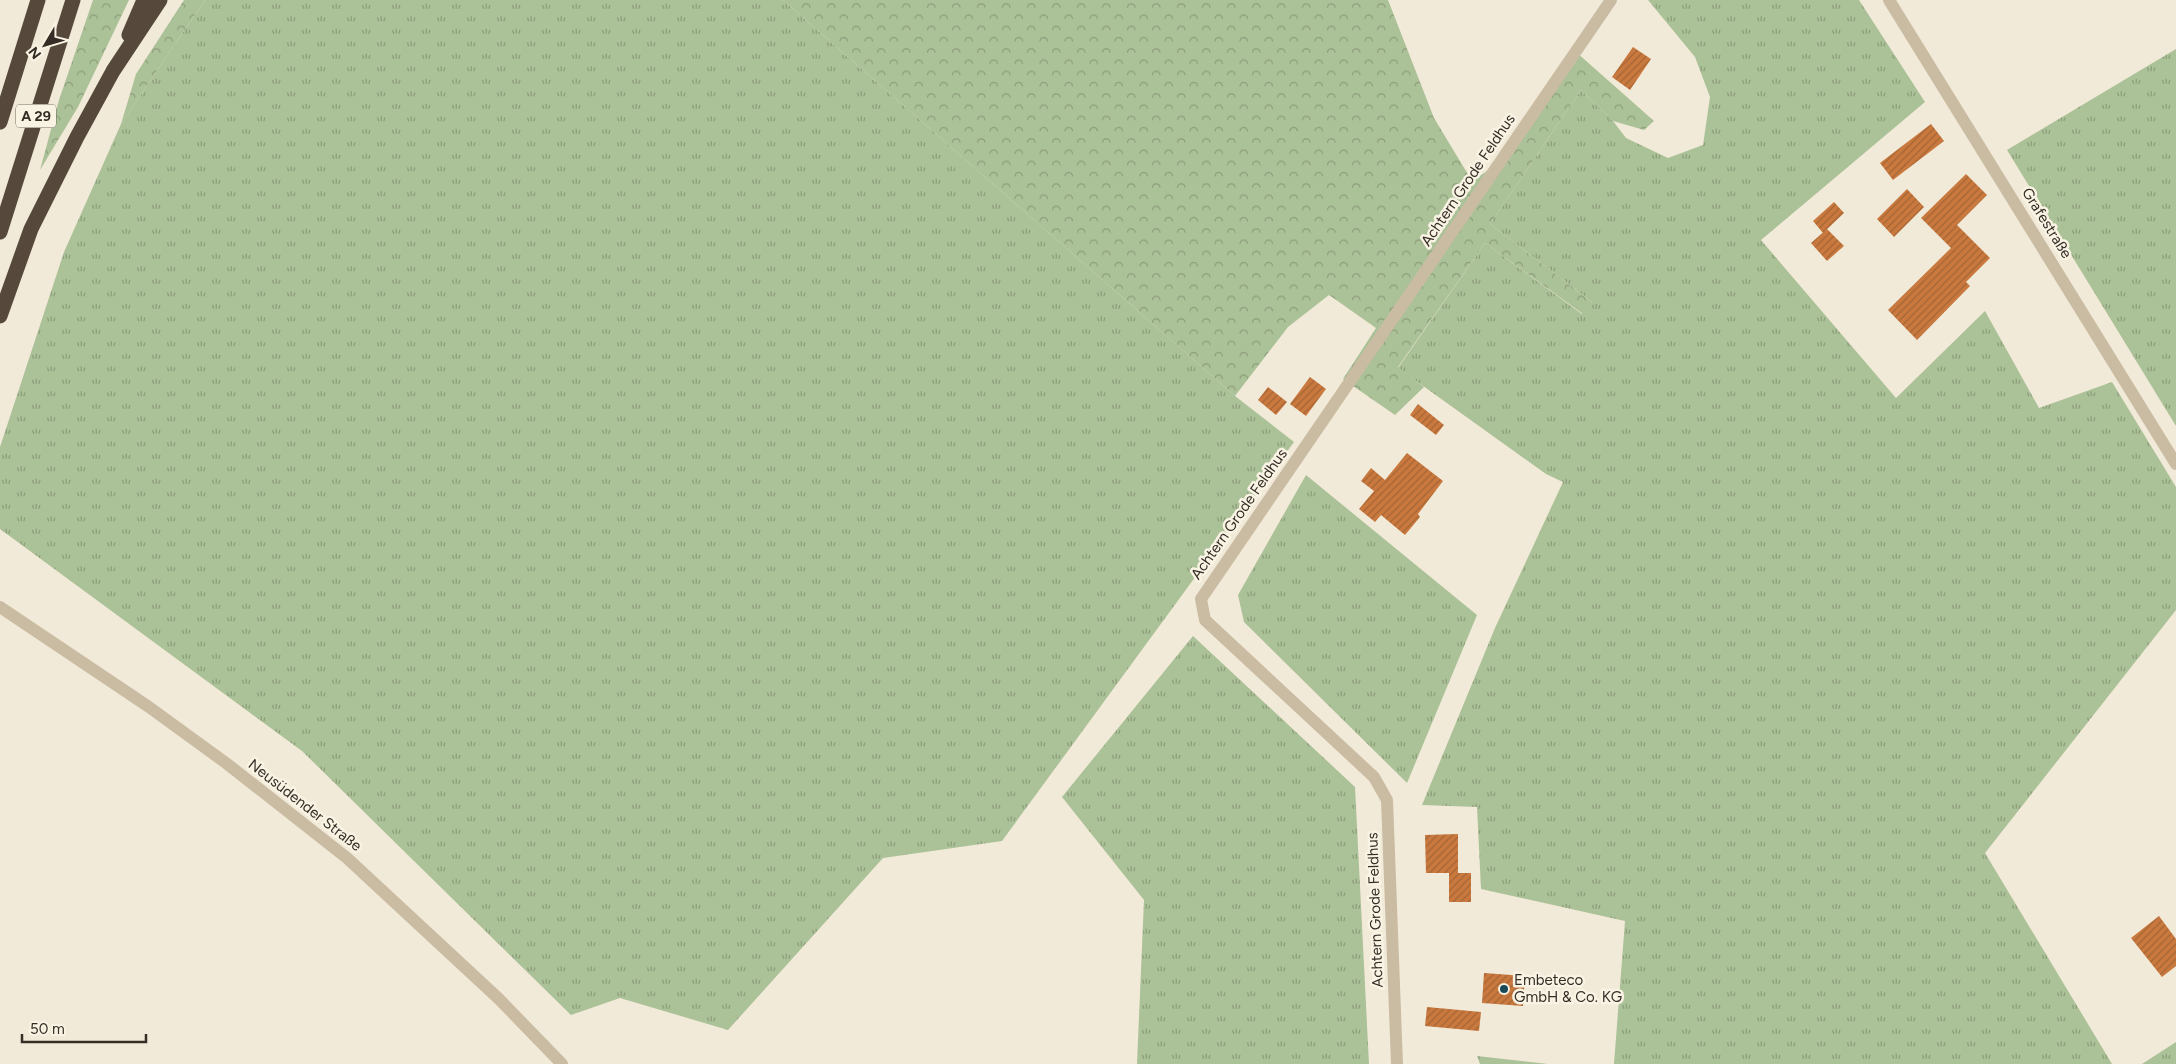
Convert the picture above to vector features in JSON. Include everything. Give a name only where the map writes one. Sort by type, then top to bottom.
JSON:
[{"type":"highway","points":[[16,67],[28,0]]},
{"type":"highway","name":"A 29","points":[[0,122],[38,0]]},
{"type":"highway","name":"A 29","points":[[0,232],[73,0]]},
{"type":"highway","points":[[113,71],[144,0]]},
{"type":"highway","points":[[0,316],[31,229],[77,136],[113,71],[160,0]]},
{"type":"street","name":"Achtern Grode Feldhus","points":[[1397,1064],[1387,800],[1374,777],[1204,620],[1200,598],[1611,0]]},
{"type":"street","name":"Grafestraße","points":[[1889,0],[2176,464]]},
{"type":"street","name":"Neusüdender Straße","points":[[0,606],[195,740],[347,858],[499,999],[562,1064]]},
{"type":"green space","points":[[93,0],[129,0],[78,107],[40,170],[59,100]]},
{"type":"green space","points":[[184,0],[205,0],[121,124],[136,74]]},
{"type":"green space","points":[[205,0],[783,0],[1235,396],[1294,442],[1002,841],[883,858],[728,1030],[620,998],[571,1015],[302,751],[0,529],[0,447],[64,252],[121,124]]},
{"type":"green space","points":[[783,0],[1388,0],[1434,118],[1472,181],[1502,161],[1576,52],[1654,121],[1644,130],[1613,121],[1581,90],[1490,224],[1592,302],[1583,314],[1485,243],[1398,367],[1424,387],[1395,415],[1343,379],[1376,328],[1329,295],[1288,327],[1235,396]]},
{"type":"green space","points":[[1648,0],[1859,0],[1925,102],[1761,240],[1896,398],[1985,311],[2039,408],[2112,382],[2176,487],[2176,610],[1985,853],[2112,1064],[1614,1064],[1625,921],[1481,889],[1477,807],[1422,805],[1495,628],[1563,482],[1546,474],[1398,368],[1485,243],[1582,314],[1592,302],[1490,224],[1581,90],[1613,121],[1626,138],[1668,158],[1703,145],[1710,97],[1695,57]]},
{"type":"green space","points":[[2176,49],[2176,426],[2007,150]]},
{"type":"green space","points":[[1306,475],[1477,615],[1407,783],[1244,622],[1238,595]]},
{"type":"green space","points":[[1193,636],[1355,787],[1369,1064],[1137,1064],[1144,900],[1062,797]]},
{"type":"green space","points":[[2176,1042],[2176,1064],[2142,1064]]},
{"type":"green space","points":[[1477,1056],[1548,1064],[1480,1064]]},
{"type":"building","points":[[1633,47],[1651,59],[1630,90],[1612,77]]},
{"type":"building","points":[[1931,124],[1944,141],[1893,180],[1880,163]]},
{"type":"building","points":[[1966,174],[1987,195],[1957,225],[1990,258],[1966,282],[1970,286],[1917,340],[1888,310],[1951,248],[1921,218]]},
{"type":"building","points":[[1907,189],[1924,207],[1894,237],[1877,219]]},
{"type":"building","points":[[1834,202],[1844,213],[1823,233],[1813,221]]},
{"type":"building","points":[[1827,229],[1844,246],[1827,261],[1811,243]]},
{"type":"building","points":[[1310,377],[1326,389],[1306,416],[1290,404]]},
{"type":"building","points":[[1268,387],[1287,402],[1276,415],[1258,400]]},
{"type":"building","points":[[1418,404],[1444,425],[1436,435],[1410,415]]},
{"type":"building","points":[[1407,453],[1443,481],[1418,514],[1420,517],[1405,535],[1381,515],[1375,522],[1359,509],[1374,491],[1361,481],[1371,468],[1385,480]]},
{"type":"building","points":[[1458,834],[1458,873],[1471,873],[1471,902],[1449,902],[1449,873],[1426,873],[1425,835]]},
{"type":"building","points":[[2159,916],[2176,939],[2176,966],[2162,977],[2131,938]]},
{"type":"building","name":"Embeteco GmbH & Co. KG","points":[[1484,973],[1525,976],[1523,1006],[1482,1003]]},
{"type":"building","points":[[1427,1007],[1481,1012],[1479,1031],[1425,1026]]},
{"type":"place","name":"Embeteco GmbH & Co. KG","points":[[1504,989]]}]
